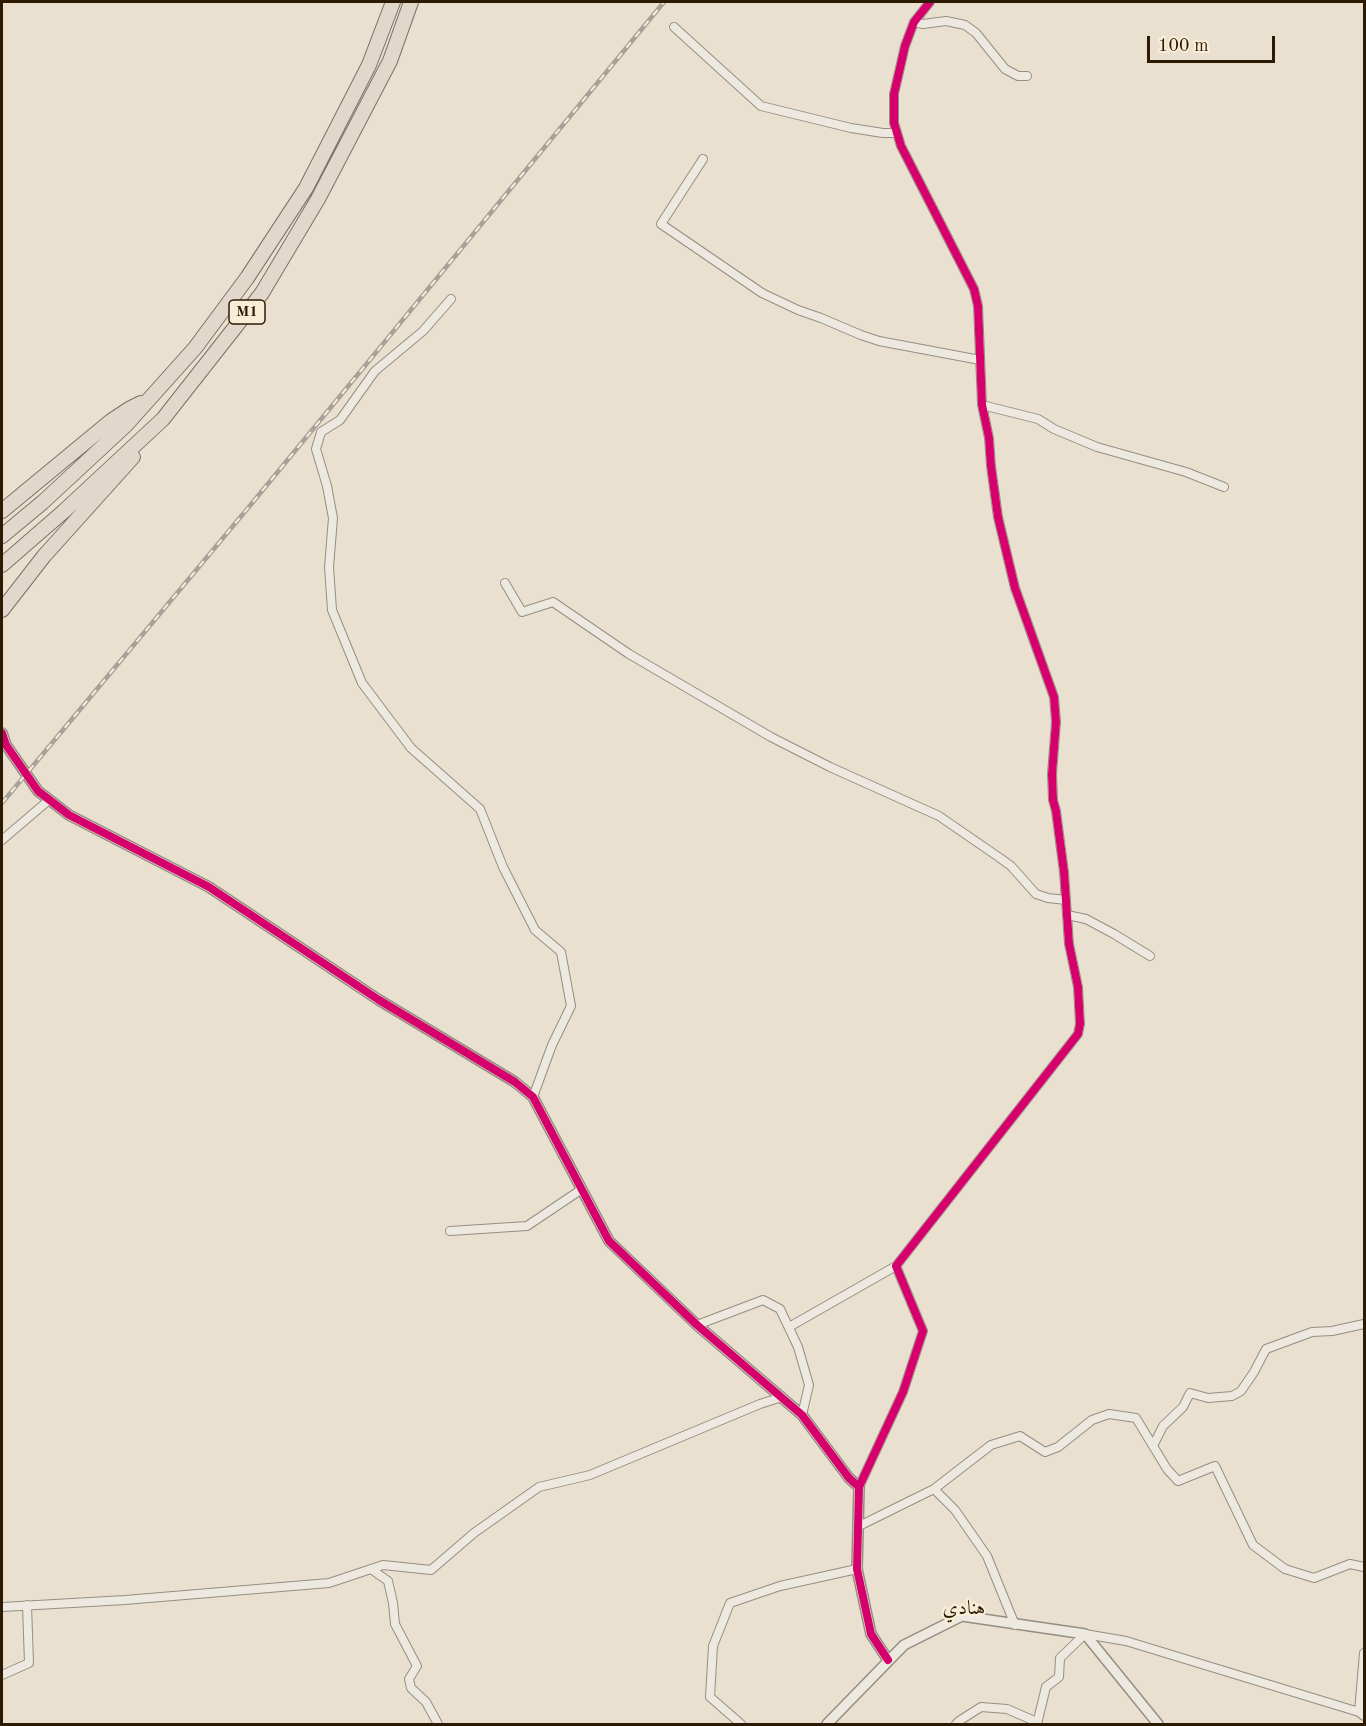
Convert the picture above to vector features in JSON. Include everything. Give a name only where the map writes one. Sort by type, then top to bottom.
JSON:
[{"type":"highway","name":"M1","points":[[2,536],[43,502],[126,425],[195,348],[247,278],[306,188],[369,65],[393,2]]},
{"type":"highway","name":"M1","points":[[2,565],[163,419],[262,293],[318,199],[390,61],[411,2]]},
{"type":"highway","points":[[2,511],[120,414],[149,400]]},
{"type":"highway","points":[[2,610],[44,556],[125,467],[163,419]]},
{"type":"street","points":[[789,1327],[896,1266],[1078,1034],[1079,998],[1069,944],[1068,915],[1053,800],[1052,774],[1056,722],[1054,697],[1015,588],[998,517],[989,438],[982,405],[979,315],[974,289],[920,186],[896,133],[893,115],[894,94],[914,22],[930,2]]},
{"type":"street","points":[[914,22],[923,24],[946,21],[965,25],[976,33],[1005,69],[1017,76],[1027,76]]},
{"type":"street","points":[[674,27],[761,106],[851,128],[896,133]]},
{"type":"street","points":[[703,159],[662,224],[762,293],[798,310],[879,341],[980,360]]},
{"type":"street","points":[[451,299],[423,331],[375,371],[340,420],[321,432],[316,449],[327,486],[333,518],[329,567],[332,610],[362,683],[411,748],[480,809],[503,867],[535,930],[561,952],[571,1006],[552,1045],[533,1097]]},
{"type":"street","points":[[982,405],[1038,419],[1054,429],[1097,447],[1186,472],[1224,487]]},
{"type":"street","points":[[505,583],[522,612],[553,602],[629,654],[771,737],[839,771],[939,816],[1011,866],[1036,894],[1066,900]]},
{"type":"street","points":[[2,733],[6,745],[38,791],[69,815],[209,886],[379,1000],[515,1082],[533,1097],[609,1240],[697,1325],[801,1415],[849,1478],[858,1486]]},
{"type":"street","points":[[2,840],[49,800]]},
{"type":"street","points":[[1068,915],[1086,919],[1150,956]]},
{"type":"street","points":[[450,1231],[527,1226],[582,1189]]},
{"type":"street","points":[[888,1660],[871,1634],[857,1569],[858,1486],[903,1392],[923,1331],[896,1266]]},
{"type":"street","points":[[697,1325],[763,1300],[780,1309],[798,1347],[809,1385],[801,1415]]},
{"type":"street","points":[[1153,1446],[1163,1426],[1183,1407],[1190,1393],[1208,1398],[1232,1396],[1241,1391],[1266,1348],[1312,1332],[1332,1331],[1365,1324]]},
{"type":"street","points":[[2,1607],[125,1600],[329,1583],[383,1564],[430,1570],[474,1533],[539,1487],[590,1476],[760,1404],[782,1397]]},
{"type":"street","points":[[859,1526],[934,1489],[991,1445],[1020,1436],[1045,1452],[1058,1447],[1092,1420],[1109,1414],[1136,1418],[1167,1469],[1178,1481],[1215,1466],[1253,1545],[1285,1569],[1314,1578],[1350,1564],[1365,1567]]},
{"type":"street","points":[[934,1489],[955,1510],[987,1556],[1016,1625]]},
{"type":"street","points":[[371,1569],[388,1581],[395,1624],[417,1666],[409,1679],[411,1688],[426,1702],[438,1725]]},
{"type":"street","points":[[741,1725],[710,1697],[713,1646],[730,1603],[780,1586],[857,1569]]},
{"type":"street","points":[[2,1675],[29,1663],[27,1605]]},
{"type":"street","points":[[828,1725],[904,1645],[962,1616],[1126,1641],[1362,1714],[1365,1653]]},
{"type":"street","points":[[956,1725],[958,1720],[981,1707],[1007,1709],[1037,1723],[1046,1687],[1059,1677],[1060,1658],[1085,1634]]},
{"type":"street","points":[[1085,1634],[1158,1725]]},
{"type":"railway","points":[[2,803],[664,2]]},
{"type":"cycle path","points":[[859,1487],[903,1392],[923,1331],[896,1266],[1078,1034],[1080,1024],[1078,987],[1069,944],[1064,872],[1053,800],[1052,774],[1056,722],[1054,697],[1015,588],[998,517],[989,438],[982,405],[978,306],[974,289],[901,146],[894,123],[894,94],[905,46],[914,22],[930,2]]},
{"type":"cycle path","points":[[2,733],[6,745],[38,791],[69,815],[209,887],[379,1000],[515,1082],[533,1097],[609,1241],[697,1325],[802,1415],[849,1478],[859,1487],[857,1569],[871,1634],[888,1660]]},
{"type":"district","name":"هنادي","points":[[964,1609]]}]
